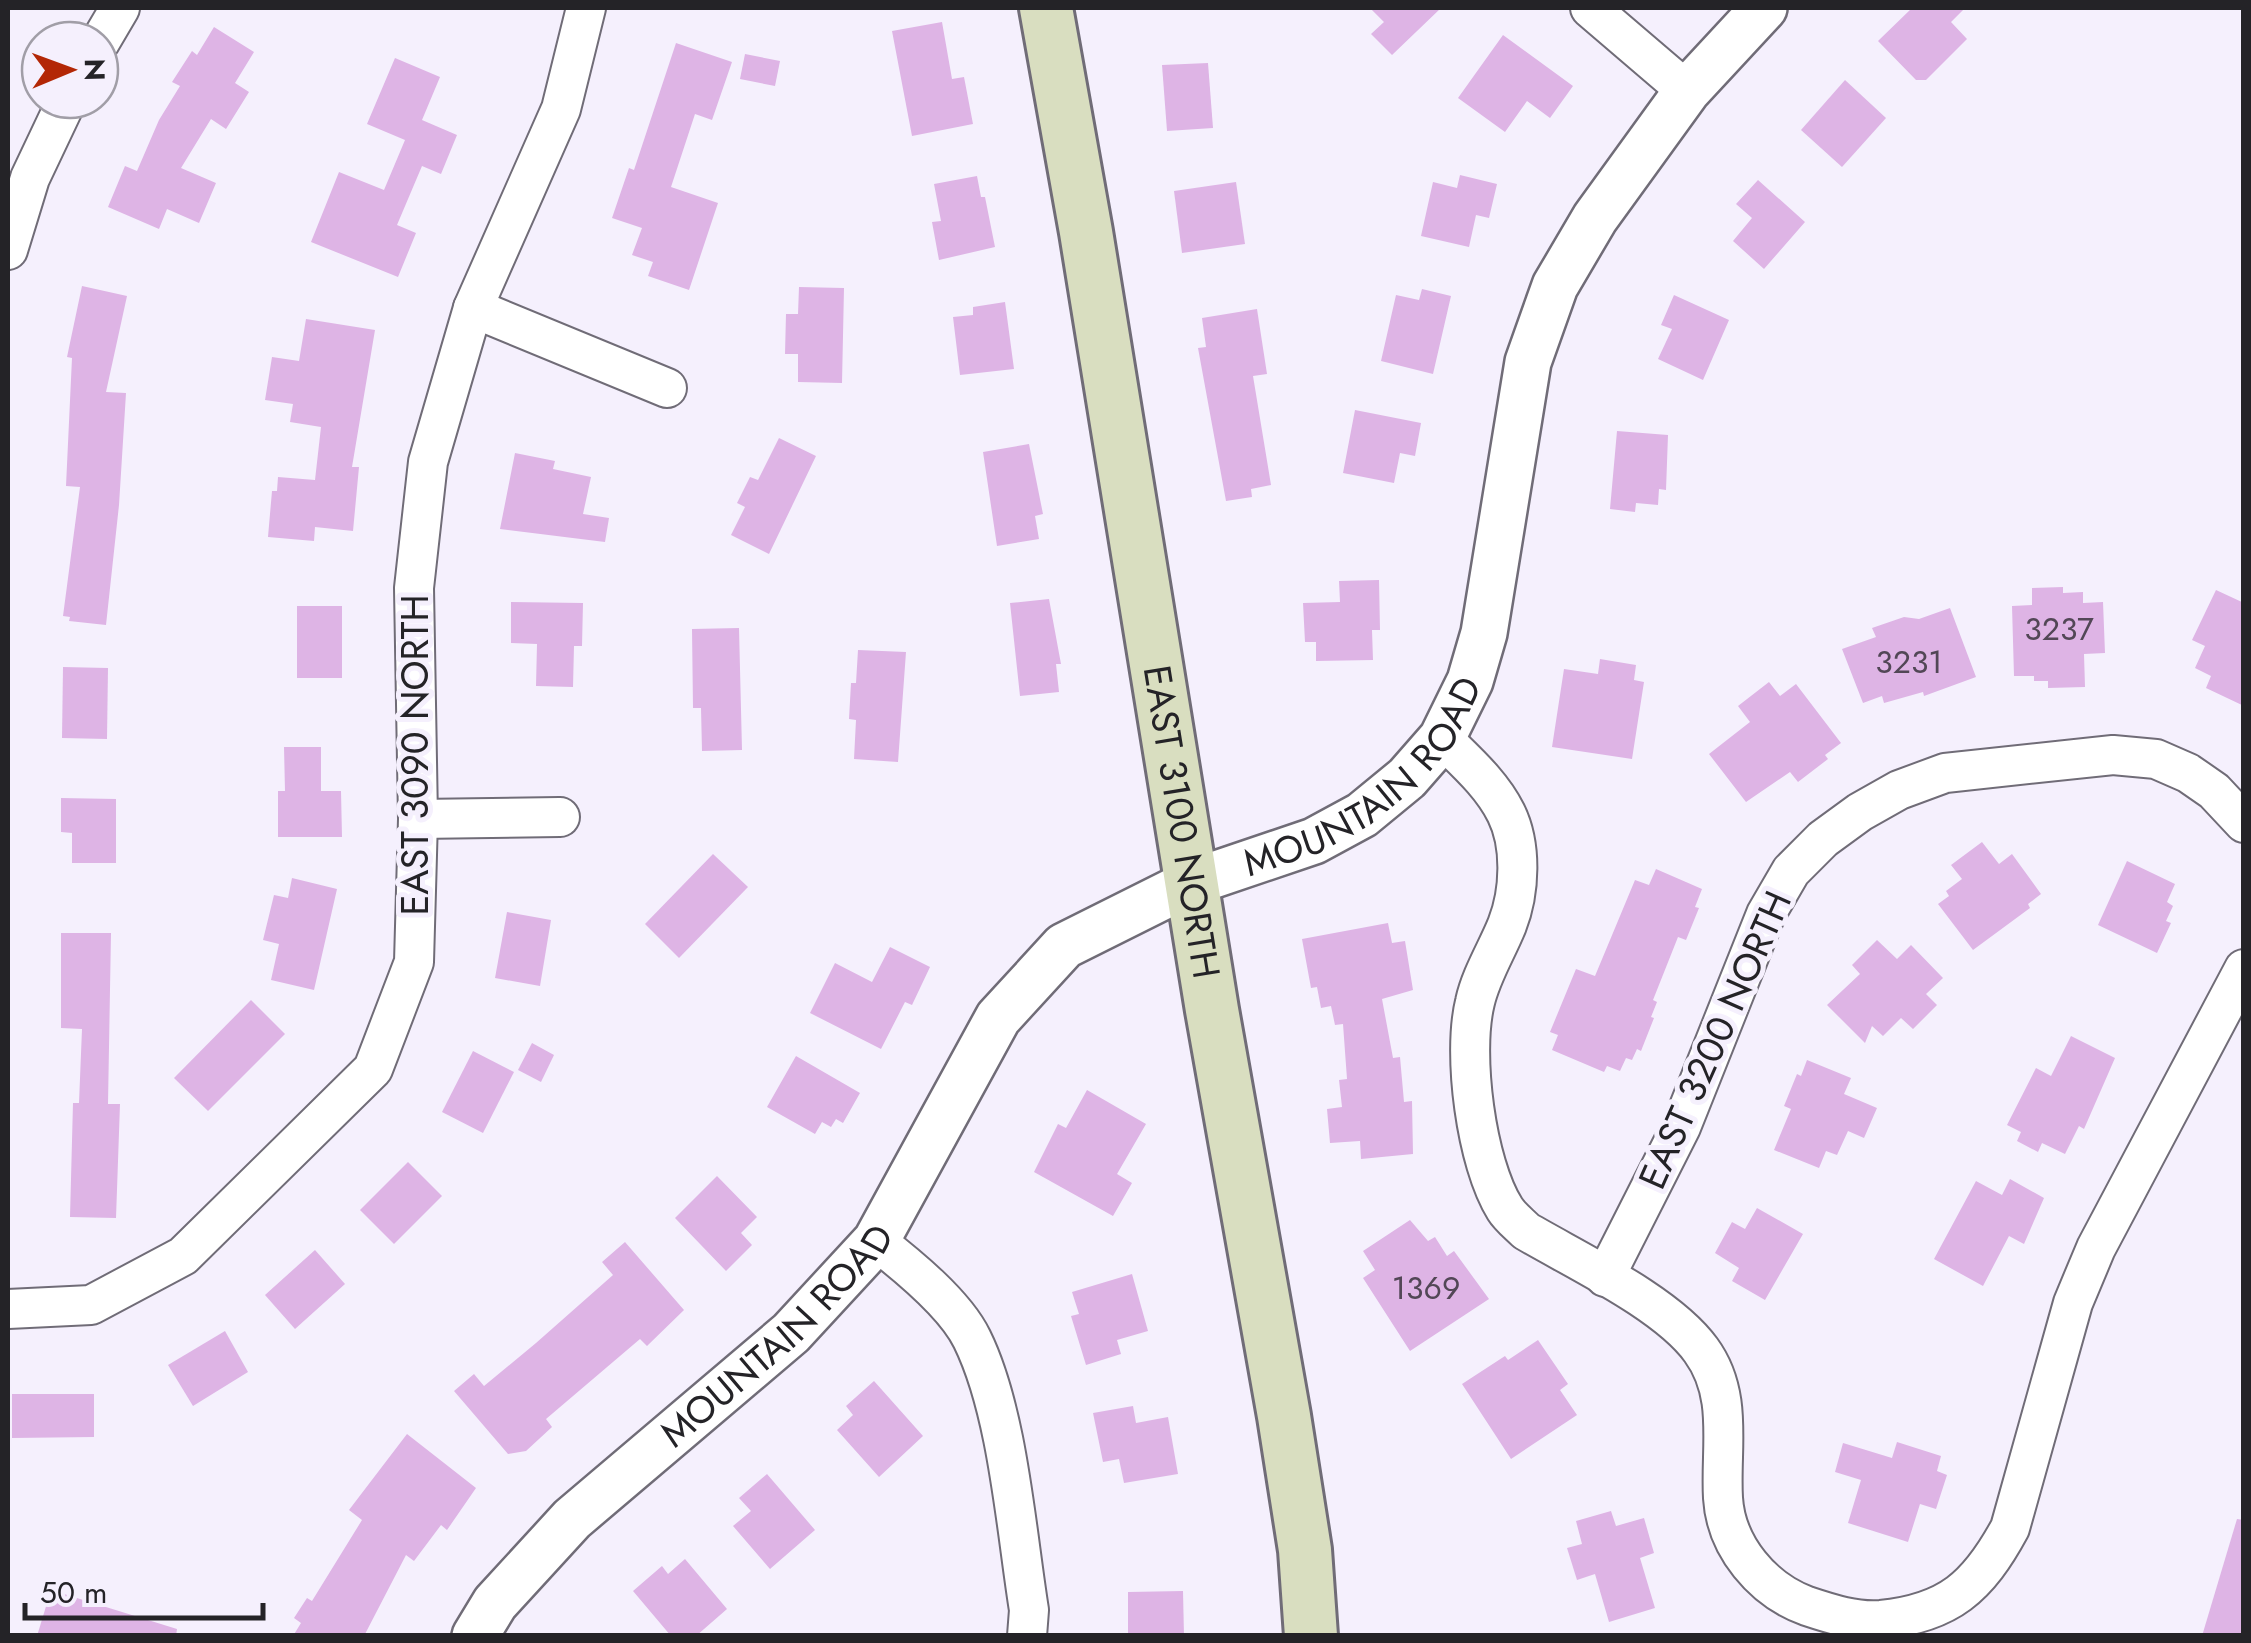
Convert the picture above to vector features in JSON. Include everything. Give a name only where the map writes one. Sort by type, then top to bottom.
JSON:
[{"type":"main road","name":"EAST 3100 NORTH","points":[[1046,8],[1096,290],[1190,882],[1284,1416],[1305,1550],[1311,1636]]},
{"type":"street","name":"EAST 3090 NORTH","points":[[8,1309],[90,1305],[183,1256],[373,1069],[414,962],[418,819],[414,588],[428,462],[473,308],[561,109],[586,8]]},
{"type":"street","points":[[1590,8],[1687,91]]},
{"type":"street","name":"MOUNTAIN ROAD","points":[[476,1636],[495,1603],[572,1519],[791,1333],[876,1241],[998,1018],[1064,946],[1190,882],[1314,841],[1362,814],[1408,778],[1442,738],[1470,681],[1484,633],[1528,362],[1554,286],[1595,218],[1687,91],[1764,8]]},
{"type":"street","points":[[8,250],[30,178],[58,120]]},
{"type":"street","points":[[473,308],[668,388]]},
{"type":"street","points":[[1442,738],[1486,783],[1507,814],[1516,850],[1516,883],[1509,921],[1475,999],[1469,1035],[1478,1139],[1490,1178],[1506,1211],[1526,1231],[1677,1323],[1702,1352],[1720,1387],[1725,1433],[1723,1502],[1735,1539],[1754,1573],[1790,1600],[1826,1613],[1866,1622],[1904,1618],[1940,1608],[1986,1567],[2010,1528],[2072,1303],[2096,1248],[2244,969]]},
{"type":"street","name":"EAST 3200 NORTH","points":[[1605,1278],[1681,1128],[1766,914],[1792,871],[1823,840],[1900,790],[1945,773],[2113,755],[2156,759],[2188,773],[2214,791],[2244,823]]},
{"type":"street","points":[[418,819],[560,818]]},
{"type":"street","points":[[876,1241],[921,1276],[972,1337],[998,1418],[1029,1610],[1027,1636]]},
{"type":"building","points":[[1370,8],[1441,8],[1392,55],[1371,34],[1384,22]]},
{"type":"building","points":[[1912,8],[1965,8],[1951,22],[1967,39],[1926,80],[1916,80],[1878,41]]},
{"type":"building","points":[[942,22],[952,79],[964,77],[973,124],[912,136],[892,31]]},
{"type":"building","points":[[214,27],[254,52],[235,83],[249,92],[226,129],[211,119],[181,168],[216,183],[199,223],[167,209],[159,229],[108,207],[125,166],[137,171],[159,120],[180,86],[172,82],[192,51],[197,55]]},
{"type":"building","points":[[1503,35],[1573,86],[1550,118],[1527,101],[1505,132],[1458,98]]},
{"type":"building","points":[[676,43],[732,62],[712,120],[695,114],[671,187],[718,203],[689,290],[648,276],[653,262],[632,255],[642,228],[612,218],[629,168],[634,170]]},
{"type":"building","points":[[745,54],[780,61],[775,86],[740,79]]},
{"type":"building","points":[[395,58],[440,77],[422,120],[457,135],[441,174],[422,166],[397,225],[416,233],[398,277],[311,242],[339,172],[384,190],[405,140],[367,124]]},
{"type":"building","points":[[1208,63],[1213,128],[1167,131],[1162,65]]},
{"type":"building","points":[[1845,80],[1886,118],[1842,167],[1801,130]]},
{"type":"building","points":[[1460,175],[1497,184],[1489,218],[1476,215],[1469,247],[1421,236],[1433,182],[1457,188]]},
{"type":"building","points":[[977,176],[995,247],[939,260],[932,222],[941,221],[934,184]]},
{"type":"building","points":[[1758,180],[1805,222],[1764,269],[1733,241],[1752,218],[1736,204]]},
{"type":"building","points":[[1236,182],[1245,244],[1182,253],[1174,191]]},
{"type":"building","points":[[82,286],[127,296],[106,392],[126,393],[106,625],[69,621],[70,617],[63,616],[80,487],[66,486],[72,358],[67,357]]},
{"type":"building","points":[[799,287],[844,288],[842,383],[798,382],[798,354],[785,354],[786,314],[798,314]]},
{"type":"building","points":[[1422,289],[1451,296],[1433,374],[1381,361],[1396,295],[1419,300]]},
{"type":"building","points":[[1674,295],[1729,320],[1703,380],[1658,359],[1672,329],[1661,325]]},
{"type":"building","points":[[1005,302],[1014,369],[960,375],[953,317],[973,315],[973,307]]},
{"type":"building","points":[[1257,309],[1267,374],[1253,376],[1271,485],[1251,489],[1252,497],[1226,501],[1198,348],[1206,347],[1202,318]]},
{"type":"building","points":[[306,319],[375,330],[352,467],[359,467],[353,531],[315,527],[314,541],[268,537],[272,491],[277,491],[278,477],[315,480],[321,427],[290,422],[293,404],[265,400],[272,357],[299,361]]},
{"type":"building","points":[[1355,410],[1421,423],[1415,456],[1400,453],[1394,483],[1343,473]]},
{"type":"building","points":[[1617,431],[1668,435],[1666,490],[1659,489],[1658,505],[1636,503],[1635,512],[1610,509]]},
{"type":"building","points":[[779,438],[816,456],[769,554],[731,535],[745,507],[737,503],[750,477],[758,480]]},
{"type":"building","points":[[1029,444],[1043,514],[1035,516],[1039,539],[997,546],[983,452]]},
{"type":"building","points":[[515,453],[555,461],[553,469],[591,477],[583,514],[609,518],[605,542],[500,529]]},
{"type":"building","points":[[1379,580],[1380,630],[1372,630],[1373,660],[1316,661],[1316,642],[1305,642],[1303,603],[1340,602],[1339,581]]},
{"type":"building","points":[[2063,587],[2063,593],[2083,592],[2083,603],[2103,602],[2105,653],[2084,654],[2085,687],[2048,688],[2048,681],[2034,681],[2034,676],[2014,676],[2012,606],[2032,605],[2032,588]]},
{"type":"building","points":[[2216,590],[2244,603],[2244,706],[2206,688],[2211,676],[2195,668],[2205,646],[2192,640]]},
{"type":"building","points":[[1049,599],[1061,664],[1056,664],[1059,692],[1020,696],[1010,603]]},
{"type":"building","points":[[511,602],[583,603],[582,646],[574,646],[573,687],[536,686],[537,644],[511,643]]},
{"type":"building","points":[[297,606],[342,606],[342,678],[297,678]]},
{"type":"building","points":[[1950,608],[1976,677],[1924,696],[1923,692],[1884,703],[1882,696],[1863,703],[1842,649],[1876,637],[1872,628]]},
{"type":"building","points":[[739,628],[742,750],[702,751],[701,708],[693,708],[692,629]]},
{"type":"building","points":[[858,650],[906,652],[898,762],[854,759],[856,720],[849,719]]},
{"type":"building","points":[[1600,659],[1636,665],[1634,680],[1644,682],[1632,759],[1552,747],[1564,669],[1598,674]]},
{"type":"building","points":[[63,667],[108,668],[107,739],[62,738]]},
{"type":"building","points":[[1769,682],[1780,696],[1796,684],[1841,743],[1825,755],[1828,759],[1798,782],[1790,772],[1746,802],[1709,754],[1750,722],[1738,706]]},
{"type":"building","points":[[284,747],[321,747],[321,791],[341,791],[342,837],[278,837],[278,791],[285,791]]},
{"type":"building","points":[[61,798],[116,799],[116,863],[72,863],[72,833],[61,832]]},
{"type":"building","points":[[1982,842],[1999,864],[2012,854],[2041,894],[2028,904],[2030,908],[1973,950],[1938,904],[1949,896],[1946,891],[1962,879],[1951,865]]},
{"type":"building","points":[[713,854],[748,887],[679,958],[645,924]]},
{"type":"building","points":[[2127,861],[2175,884],[2167,902],[2173,906],[2166,921],[2171,923],[2157,953],[2098,925]]},
{"type":"building","points":[[1656,869],[1702,889],[1695,907],[1699,908],[1686,940],[1678,937],[1653,1000],[1657,1002],[1651,1017],[1654,1018],[1641,1051],[1637,1049],[1632,1060],[1626,1058],[1620,1071],[1607,1066],[1604,1072],[1552,1050],[1558,1035],[1550,1032],[1576,969],[1595,976],[1635,880],[1649,885]]},
{"type":"building","points":[[292,878],[337,889],[314,990],[271,980],[279,944],[263,940],[274,895],[288,898]]},
{"type":"building","points":[[507,912],[551,920],[540,986],[495,978]]},
{"type":"building","points":[[1388,923],[1392,943],[1405,941],[1413,990],[1382,999],[1393,1058],[1400,1057],[1404,1102],[1412,1101],[1413,1154],[1361,1159],[1360,1141],[1330,1143],[1327,1109],[1342,1107],[1339,1080],[1347,1079],[1343,1024],[1335,1025],[1331,1006],[1321,1008],[1317,987],[1311,988],[1302,939]]},
{"type":"building","points":[[61,933],[111,933],[108,1104],[120,1104],[116,1218],[70,1217],[73,1103],[79,1103],[82,1029],[61,1028]]},
{"type":"building","points":[[1877,940],[1897,959],[1911,945],[1943,978],[1926,994],[1937,1005],[1913,1029],[1901,1018],[1883,1036],[1872,1026],[1865,1043],[1827,1005],[1860,974],[1852,965]]},
{"type":"building","points":[[890,947],[930,967],[912,1005],[905,1002],[881,1049],[810,1013],[835,963],[872,982]]},
{"type":"building","points":[[251,1000],[285,1034],[208,1111],[174,1078]]},
{"type":"building","points":[[2071,1036],[2115,1058],[2084,1129],[2079,1126],[2065,1154],[2042,1143],[2038,1152],[2017,1141],[2021,1132],[2007,1125],[2036,1068],[2051,1076]]},
{"type":"building","points":[[532,1043],[554,1055],[541,1082],[518,1070]]},
{"type":"building","points":[[473,1051],[514,1072],[483,1133],[442,1112]]},
{"type":"building","points":[[796,1056],[860,1093],[843,1123],[836,1119],[831,1127],[822,1122],[815,1134],[767,1107]]},
{"type":"building","points":[[1807,1060],[1851,1078],[1844,1094],[1877,1108],[1864,1138],[1848,1131],[1837,1155],[1826,1151],[1819,1168],[1774,1150],[1791,1109],[1784,1106]]},
{"type":"building","points":[[1087,1090],[1146,1124],[1117,1174],[1132,1183],[1113,1216],[1034,1172],[1058,1124],[1066,1128]]},
{"type":"building","points":[[408,1162],[442,1196],[394,1244],[360,1210]]},
{"type":"building","points":[[717,1176],[757,1217],[741,1233],[752,1245],[726,1271],[675,1218]]},
{"type":"building","points":[[2010,1179],[2044,1198],[2024,1244],[2009,1236],[1983,1286],[1934,1259],[1976,1181],[2002,1195]]},
{"type":"building","points":[[1757,1208],[1803,1234],[1765,1300],[1732,1281],[1739,1268],[1715,1253],[1732,1222],[1745,1229]]},
{"type":"building","points":[[1410,1220],[1428,1241],[1435,1237],[1447,1256],[1454,1251],[1489,1299],[1410,1351],[1363,1278],[1375,1270],[1363,1251]]},
{"type":"building","points":[[625,1242],[684,1310],[647,1346],[640,1339],[546,1419],[552,1427],[526,1451],[508,1454],[454,1391],[474,1374],[484,1386],[536,1343],[613,1275],[602,1262]]},
{"type":"building","points":[[315,1250],[345,1284],[295,1329],[265,1295]]},
{"type":"building","points":[[1132,1274],[1148,1331],[1117,1340],[1121,1354],[1086,1365],[1071,1316],[1079,1314],[1072,1292]]},
{"type":"building","points":[[225,1331],[248,1372],[193,1406],[168,1365]]},
{"type":"building","points":[[1538,1340],[1568,1384],[1560,1390],[1577,1415],[1511,1459],[1462,1384]]},
{"type":"building","points":[[874,1381],[923,1436],[879,1477],[837,1430],[853,1415],[846,1406]]},
{"type":"building","points":[[12,1394],[94,1394],[94,1437],[12,1438]]},
{"type":"building","points":[[1133,1406],[1136,1423],[1168,1417],[1178,1474],[1124,1483],[1119,1459],[1103,1462],[1093,1413]]},
{"type":"building","points":[[407,1434],[476,1488],[447,1530],[441,1525],[414,1561],[406,1555],[364,1636],[293,1636],[301,1623],[294,1618],[307,1598],[312,1601],[362,1520],[349,1510]]},
{"type":"building","points":[[1897,1442],[1941,1456],[1937,1471],[1947,1475],[1936,1509],[1920,1504],[1908,1542],[1848,1523],[1861,1480],[1835,1472],[1843,1443],[1892,1458]]},
{"type":"building","points":[[767,1474],[815,1530],[770,1569],[733,1526],[751,1511],[739,1498]]},
{"type":"building","points":[[1611,1511],[1616,1526],[1644,1518],[1654,1553],[1640,1558],[1655,1608],[1609,1622],[1595,1574],[1577,1580],[1567,1548],[1582,1544],[1576,1521]]},
{"type":"building","points":[[2237,1519],[2244,1520],[2244,1636],[2202,1636]]},
{"type":"building","points":[[685,1559],[727,1609],[696,1636],[671,1636],[633,1591],[662,1566],[668,1574]]},
{"type":"building","points":[[51,1590],[177,1629],[176,1636],[37,1636]]},
{"type":"building","points":[[1183,1591],[1184,1636],[1128,1636],[1128,1592]]}]
